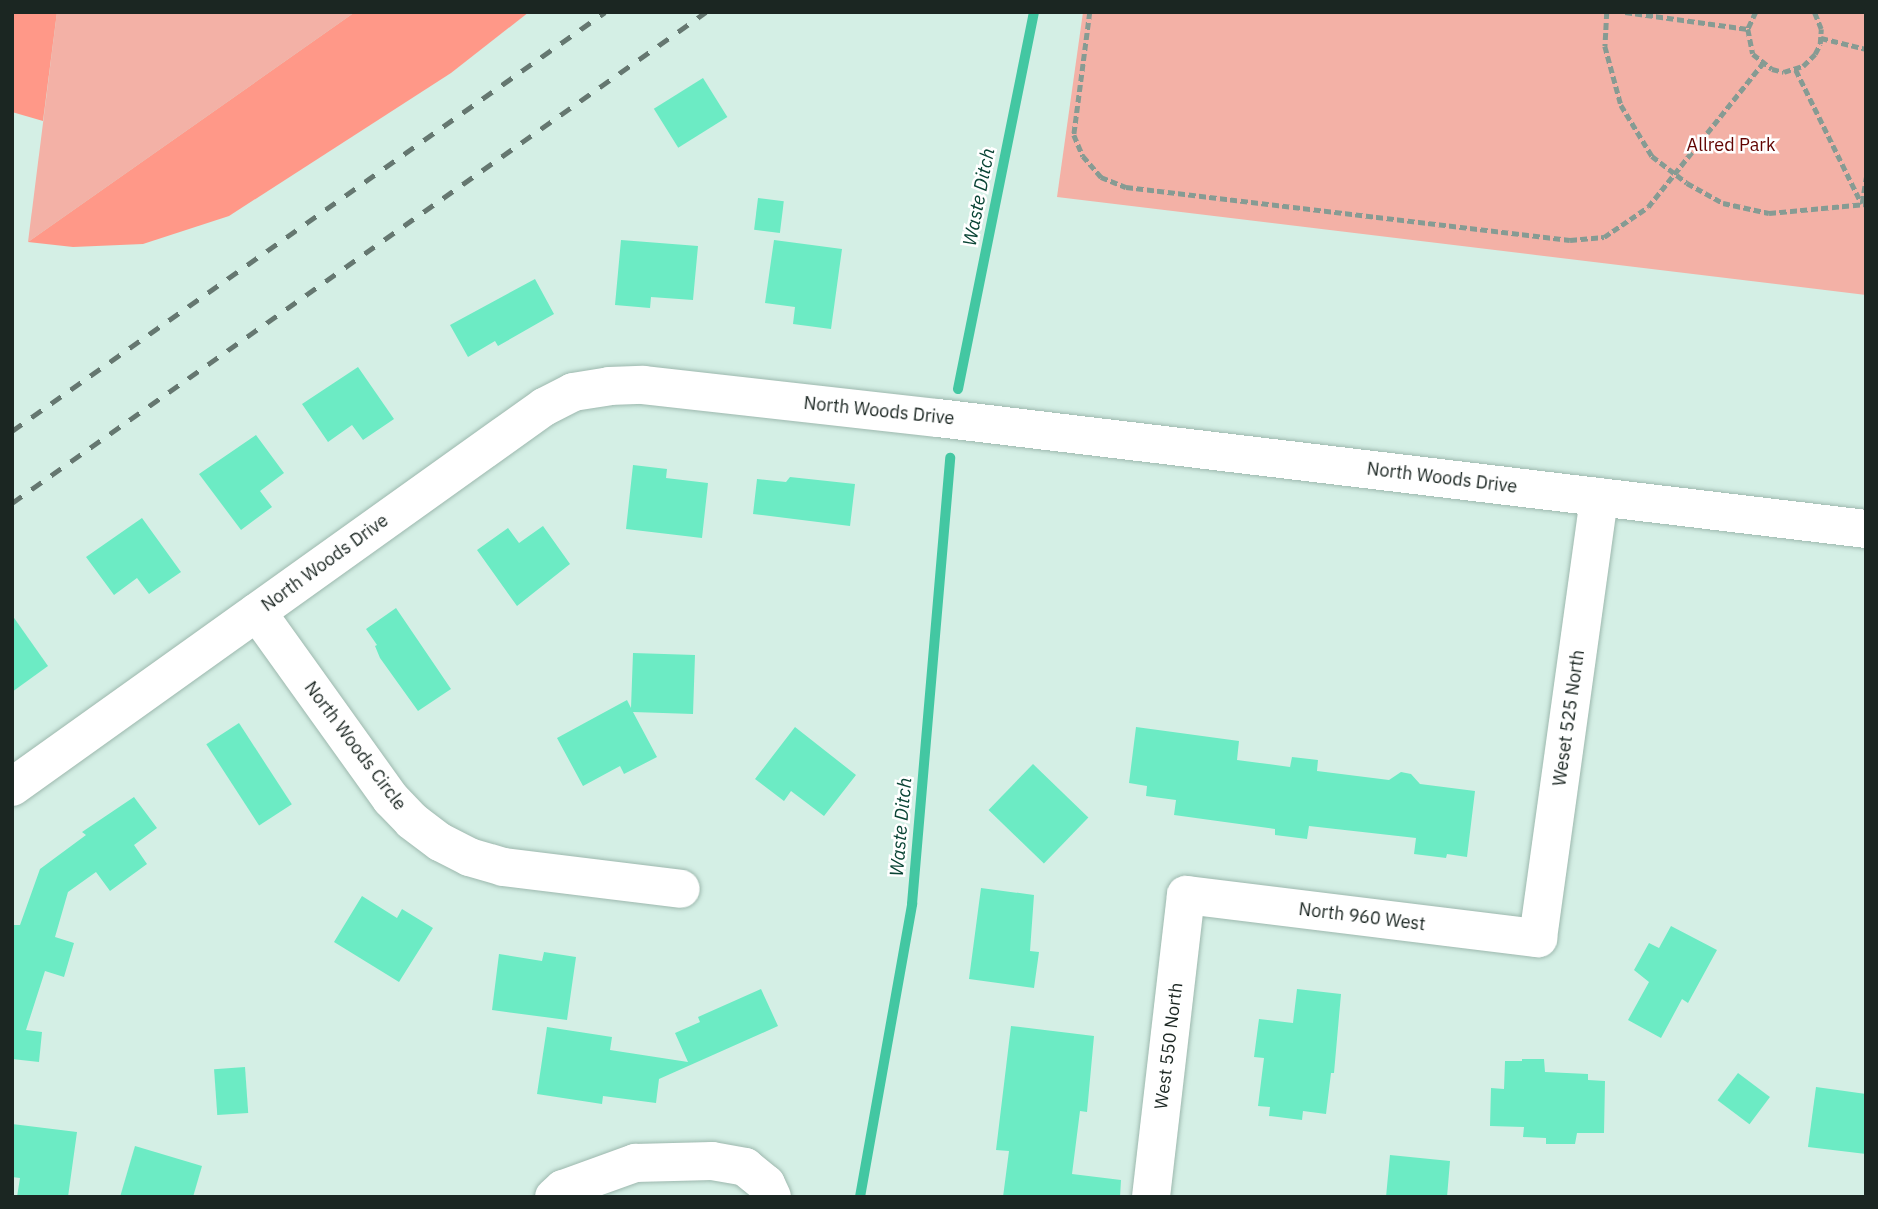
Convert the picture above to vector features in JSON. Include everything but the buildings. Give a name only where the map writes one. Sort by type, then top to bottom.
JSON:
[{"type":"street","name":"North Woods Drive","points":[[12,787],[544,407],[573,392],[609,386],[643,385],[716,393],[1866,529]]},
{"type":"street","name":"Weset 525 North","points":[[1538,938],[1599,497]]},
{"type":"street","name":"North Woods Circle","points":[[257,612],[391,799],[412,821],[440,842],[469,857],[503,867],[681,889]]},
{"type":"street","name":"North 960 West","points":[[1186,895],[1538,938]]},
{"type":"street","name":"West 550 North","points":[[1151,1197],[1186,895]]},
{"type":"street","points":[[554,1197],[563,1189],[635,1163],[712,1161],[745,1167],[766,1184],[772,1197]]},
{"type":"path","points":[[1090,12],[1074,135],[1083,156],[1101,177],[1126,187],[1570,240],[1604,237],[1648,207],[1762,64]]},
{"type":"path","points":[[1607,12],[1605,46],[1621,105],[1652,156],[1675,174],[1723,203],[1769,213],[1864,204]]},
{"type":"path","points":[[1625,12],[1748,29]]},
{"type":"path","points":[[1756,12],[1748,29],[1748,43],[1762,64],[1772,69],[1796,70],[1810,61],[1821,38],[1819,21],[1814,12]]},
{"type":"path","points":[[1821,38],[1866,50]]},
{"type":"path","points":[[1796,70],[1864,204]]},
{"type":"path","points":[[1864,204],[1866,177]]},
{"type":"green space","points":[[57,12],[355,12],[28,242]]},
{"type":"green space","name":"Allred Park","points":[[1083,12],[1866,12],[1866,295],[1057,197]]},
{"type":"shaded area","points":[[12,12],[57,12],[43,121],[12,112]]},
{"type":"shaded area","points":[[355,12],[529,12],[451,73],[229,216],[143,244],[73,247],[28,242]]},
{"type":"waterway","name":"Waste Ditch","points":[[958,389],[1034,12]]},
{"type":"waterway","name":"Waste Ditch","points":[[860,1197],[912,904],[950,458]]},
{"type":"railway","points":[[12,431],[605,12]]},
{"type":"railway","points":[[12,503],[706,12]]}]
